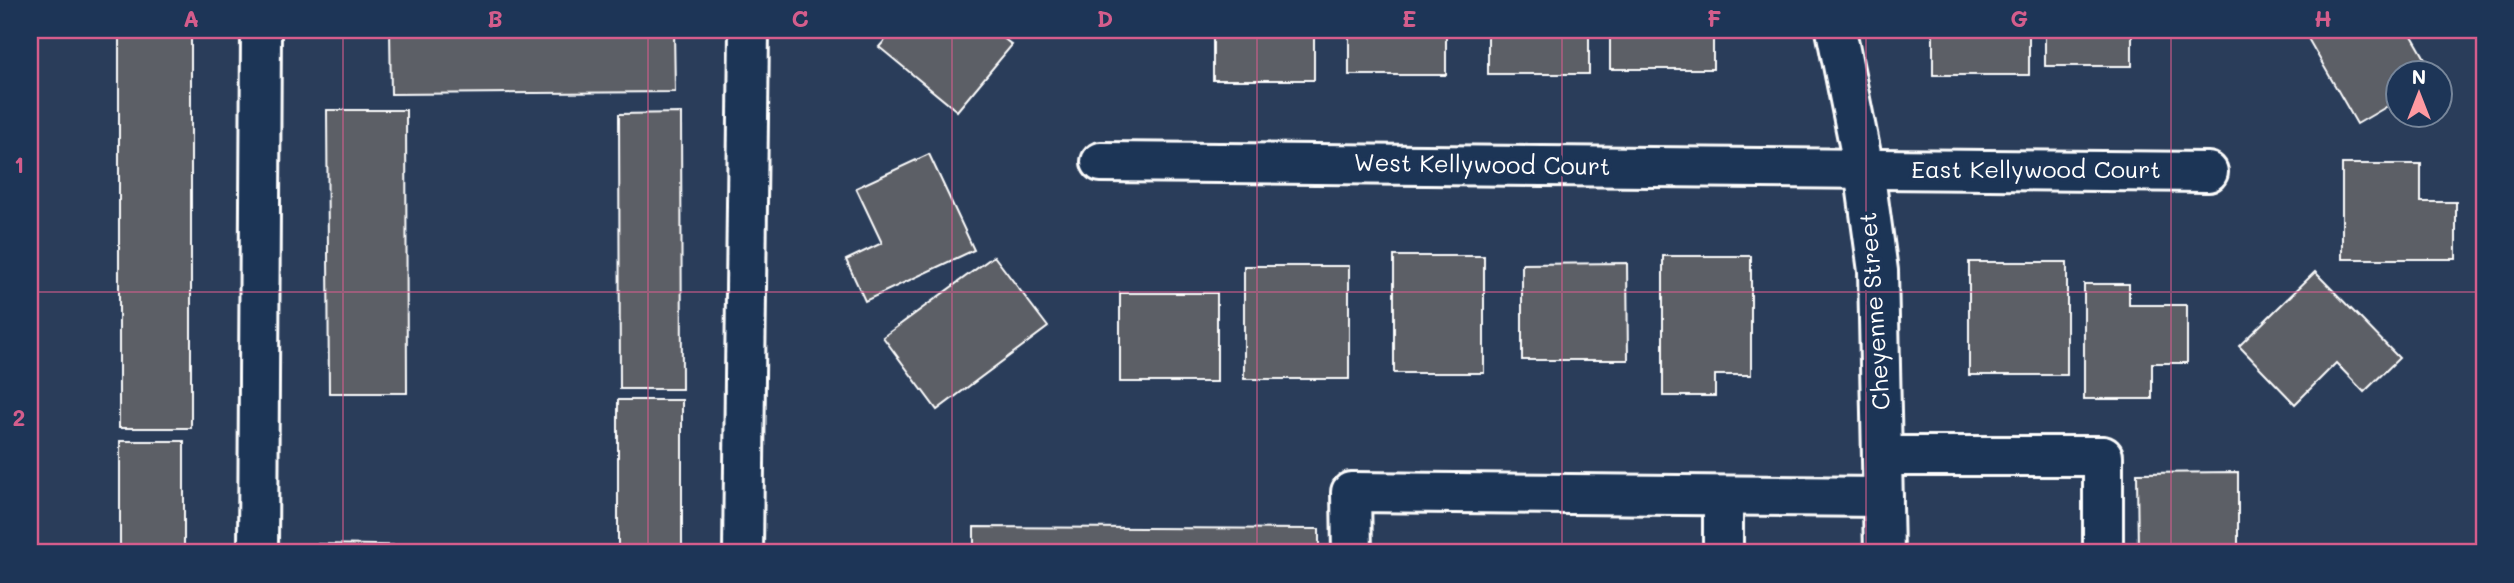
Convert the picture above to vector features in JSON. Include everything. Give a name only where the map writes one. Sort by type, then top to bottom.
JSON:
[{"type":"street","points":[[258,553],[261,30]]},
{"type":"street","points":[[743,553],[750,30]]},
{"type":"street","name":"Cheyenne Street","points":[[1836,30],[1864,169],[1878,271],[1884,553]]},
{"type":"street","name":"West Kellywood Court","points":[[1101,162],[1864,169]]},
{"type":"street","name":"East Kellywood Court","points":[[1864,169],[2208,172]]},
{"type":"street","points":[[1883,456],[2103,456],[2102,553]]},
{"type":"street","points":[[1352,553],[1351,492],[1883,496]]},
{"type":"street","points":[[1723,496],[1723,553]]},
{"type":"building","points":[[119,30],[191,30],[191,428],[119,428]]},
{"type":"building","points":[[390,30],[674,30],[675,92],[391,94]]},
{"type":"building","points":[[894,30],[993,30],[1012,45],[957,111],[879,47]]},
{"type":"building","points":[[1213,30],[1314,30],[1314,80],[1213,80]]},
{"type":"building","points":[[1349,30],[1446,30],[1446,75],[1349,75]]},
{"type":"building","points":[[1488,30],[1589,30],[1589,74],[1488,74]]},
{"type":"building","points":[[1610,30],[1713,30],[1713,69],[1610,69]]},
{"type":"building","points":[[1933,30],[2029,30],[2029,75],[1933,75]]},
{"type":"building","points":[[2045,30],[2132,30],[2132,66],[2045,66]]},
{"type":"building","points":[[2173,30],[2265,30],[2265,33],[2173,33]]},
{"type":"building","points":[[2315,30],[2418,30],[2411,34],[2426,60],[2384,60],[2384,108],[2357,124],[2306,35]]},
{"type":"building","points":[[327,110],[406,110],[407,393],[329,393]]},
{"type":"building","points":[[681,113],[682,389],[620,389],[619,114]]},
{"type":"building","points":[[929,154],[974,250],[865,301],[846,260],[882,243],[856,188]]},
{"type":"building","points":[[2342,164],[2421,164],[2421,202],[2456,202],[2456,259],[2342,259]]},
{"type":"building","points":[[994,256],[1048,327],[937,410],[883,337]]},
{"type":"building","points":[[1394,256],[1484,256],[1484,373],[1394,373]]},
{"type":"building","points":[[1663,256],[1751,256],[1751,375],[1715,375],[1715,396],[1663,396]]},
{"type":"building","points":[[1969,262],[2067,262],[2067,375],[1969,375]]},
{"type":"building","points":[[1627,263],[1628,360],[1522,360],[1522,264]]},
{"type":"building","points":[[1244,266],[1349,266],[1349,379],[1244,379]]},
{"type":"building","points":[[2315,272],[2399,358],[2364,392],[2336,363],[2295,404],[2239,346]]},
{"type":"building","points":[[2084,284],[2129,284],[2129,305],[2187,305],[2187,363],[2152,363],[2152,399],[2084,399]]},
{"type":"building","points":[[1120,293],[1217,293],[1217,382],[1120,382]]},
{"type":"building","points":[[618,400],[682,400],[682,553],[618,553]]},
{"type":"building","points":[[120,441],[184,441],[184,553],[120,553]]},
{"type":"building","points":[[2238,472],[2238,553],[2138,553],[2137,473]]},
{"type":"building","points":[[974,527],[1319,529],[1319,553],[974,553]]},
{"type":"building","points":[[318,544],[599,549],[599,553],[318,553]]}]
